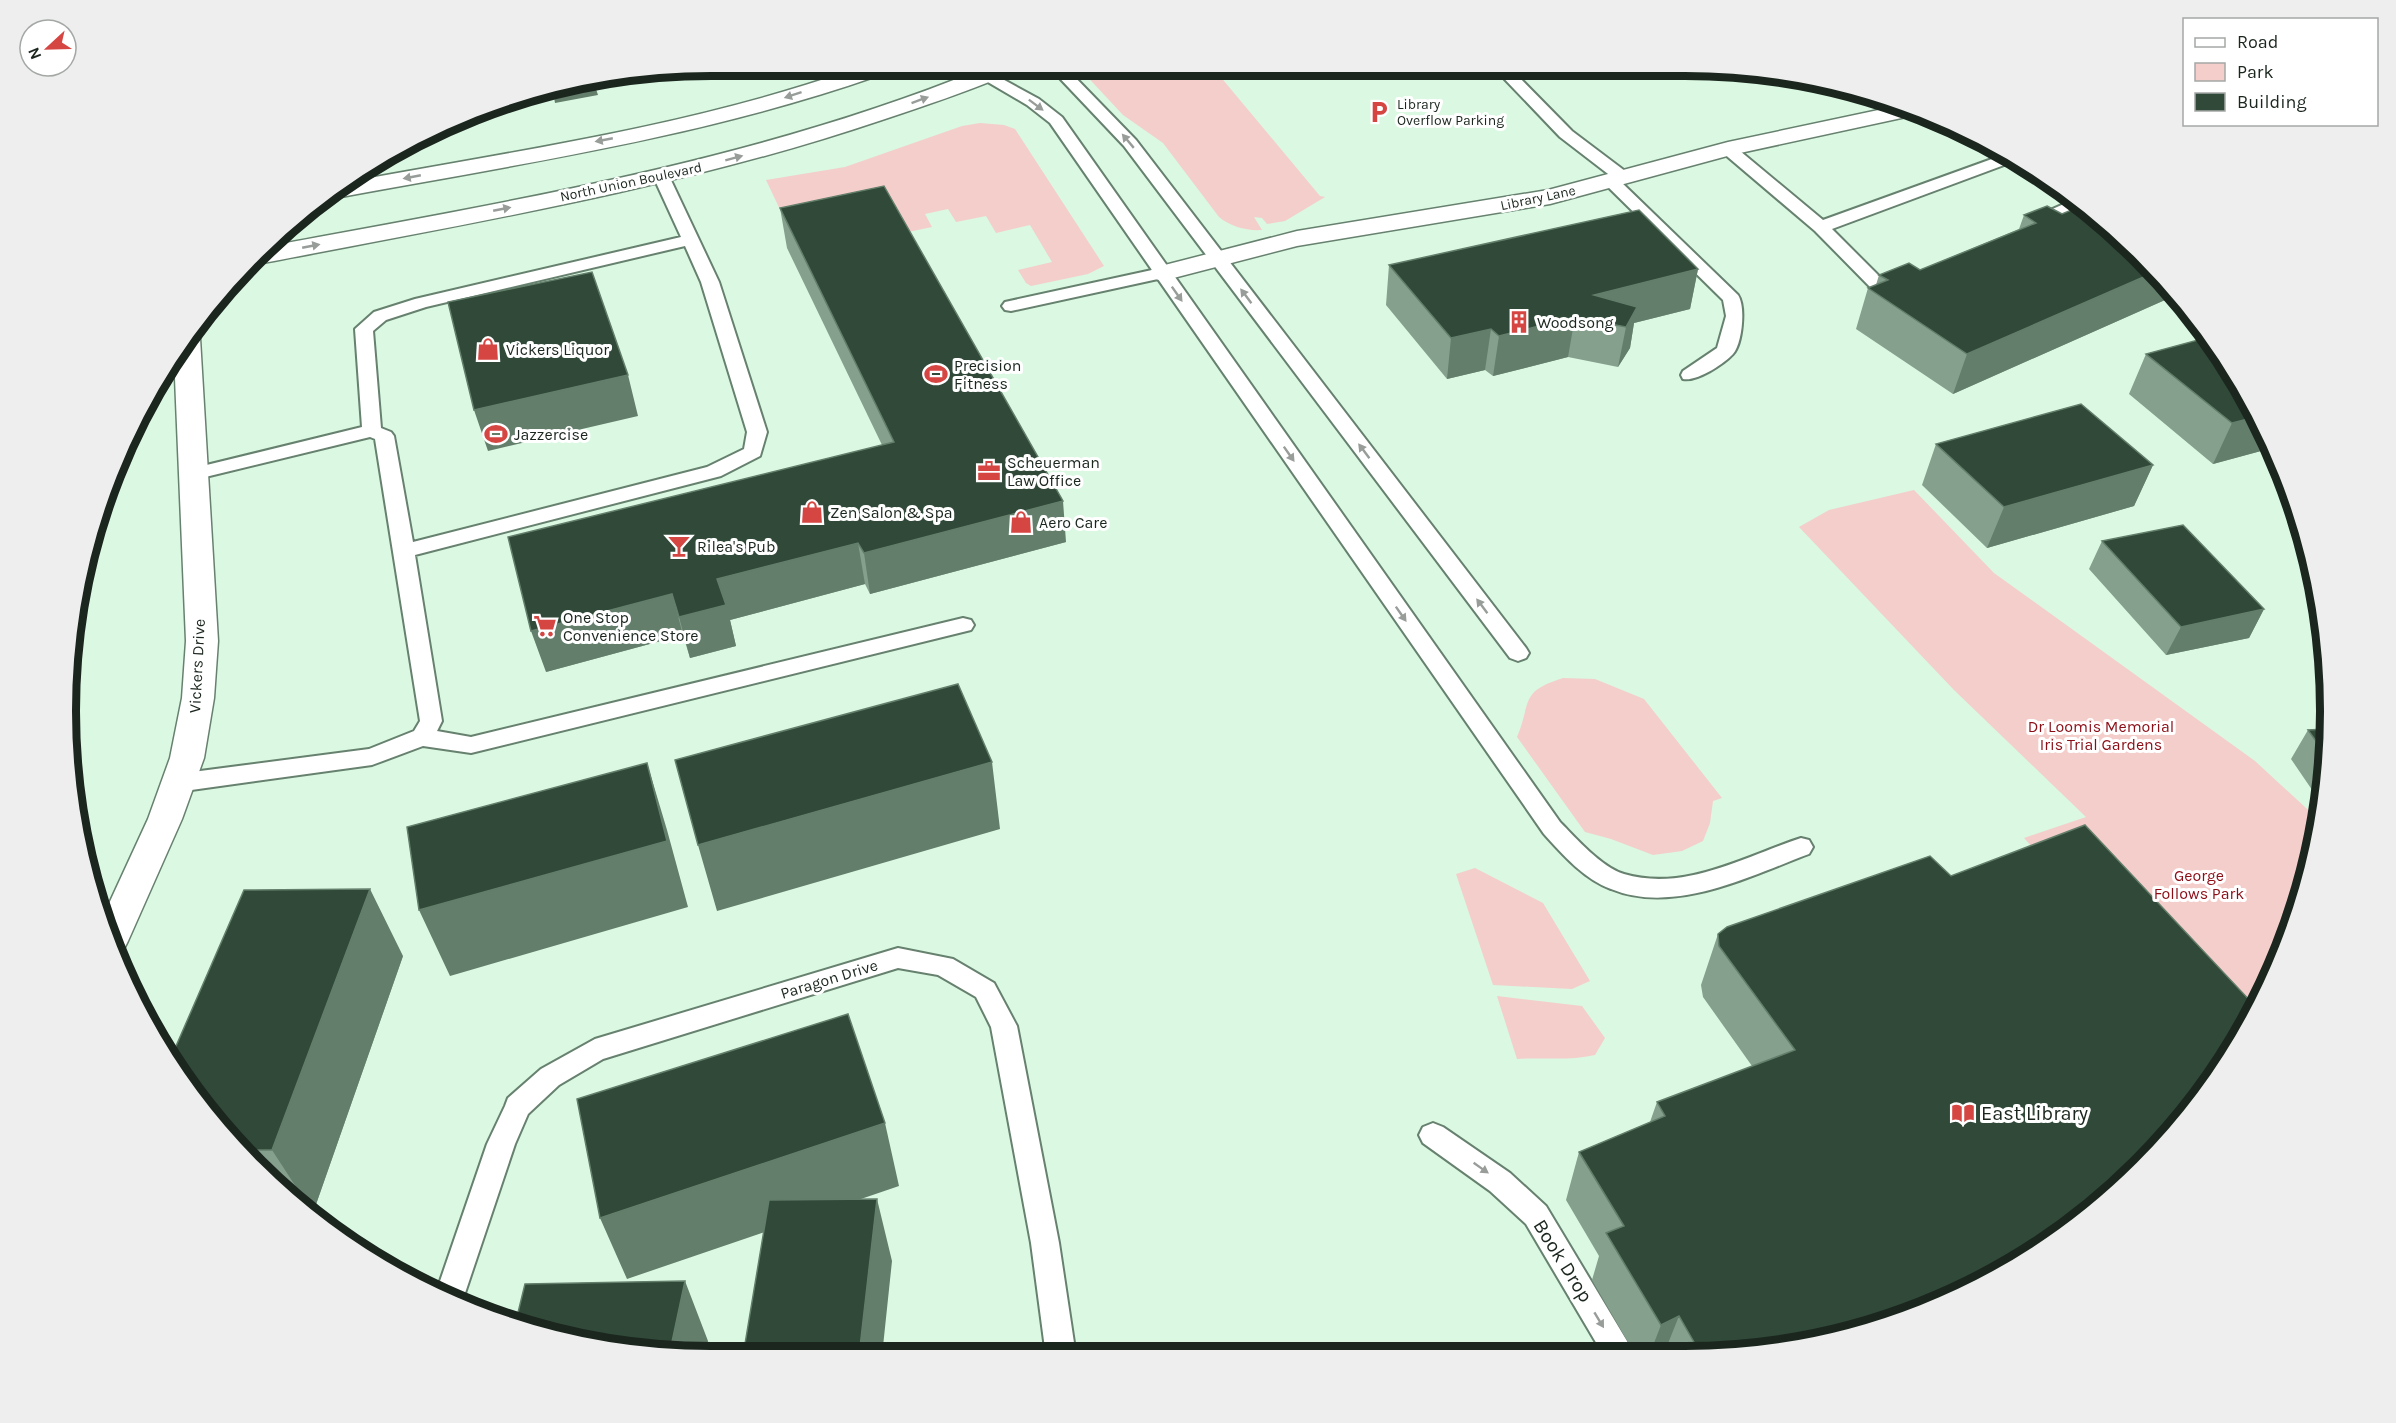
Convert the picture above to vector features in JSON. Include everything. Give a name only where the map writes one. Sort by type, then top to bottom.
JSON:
[{"type":"main road","points":[[354,187],[706,119],[776,101],[854,76]]},
{"type":"main road","name":"North Union Boulevard","points":[[272,253],[661,176],[784,145],[855,123],[978,76]]},
{"type":"main road","name":"Library Lane","points":[[1162,273],[1297,239],[1376,224],[1496,208],[1550,197],[1728,149],[1897,113]]},
{"type":"main road","name":"Vickers Drive","points":[[115,929],[165,819],[187,758],[198,698],[202,641],[188,354]]},
{"type":"lane","points":[[994,76],[1056,120],[1552,828],[1579,857],[1617,882],[1663,889],[1710,881],[1801,847]]},
{"type":"lane","points":[[1066,76],[1130,143],[1518,653]]},
{"type":"lane","points":[[1509,76],[1566,134],[1616,179],[1732,299],[1735,316],[1726,351],[1690,375]]},
{"type":"lane","points":[[1728,149],[1821,227],[1882,289],[1914,275]]},
{"type":"lane","points":[[1821,227],[2000,161]]},
{"type":"lane","points":[[404,552],[714,472],[753,452],[757,432],[710,282],[661,176]]},
{"type":"lane","points":[[2013,232],[2070,208]]},
{"type":"lane","points":[[372,431],[364,329],[380,316],[421,303],[690,240]]},
{"type":"lane","points":[[1011,306],[1162,273]]},
{"type":"lane","points":[[193,474],[372,431],[384,436],[431,721],[422,737]]},
{"type":"lane","points":[[177,783],[372,757],[422,737],[471,745],[963,625]]},
{"type":"lane","name":"Paragon Drive","points":[[452,1291],[501,1144],[518,1106],[550,1077],[595,1050],[898,958],[944,966],[985,990],[1004,1026],[1045,1243],[1060,1346]]},
{"type":"lane","name":"Book Drop","points":[[1433,1135],[1500,1182],[1536,1215],[1615,1346]]},
{"type":"green space","points":[[1087,76],[1220,76],[1320,196],[1325,197],[1285,221],[1267,224],[1262,218],[1254,217],[1262,230],[1234,226],[1219,217],[1163,143],[1123,115]]},
{"type":"green space","points":[[980,123],[1004,125],[1015,129],[1104,266],[1088,274],[1031,286],[1026,283],[1018,270],[1052,262],[1030,225],[996,233],[986,216],[956,222],[948,209],[925,214],[932,227],[894,235],[886,220],[794,239],[766,180],[845,167],[962,126]]},
{"type":"green space","points":[[1914,490],[1994,573],[2255,761],[2311,812],[2298,876],[2286,916],[2254,992],[2219,1053],[2024,838],[2086,817],[1954,690],[1799,527],[1829,510]]},
{"type":"green space","points":[[1563,678],[1595,679],[1644,699],[1722,798],[1713,801],[1710,823],[1703,841],[1682,851],[1653,855],[1585,832],[1517,737],[1533,693]]},
{"type":"green space","points":[[1475,868],[1543,903],[1590,981],[1572,989],[1493,985],[1456,874]]},
{"type":"green space","points":[[1497,996],[1582,1006],[1605,1038],[1595,1055],[1517,1059]]},
{"type":"building","points":[[884,186],[1063,501],[864,553],[858,543],[717,579],[726,605],[679,617],[672,594],[531,631],[508,537],[894,442],[780,208]]},
{"type":"building","points":[[2047,206],[2062,214],[2073,209],[2103,234],[2146,276],[1967,354],[1868,288],[1888,280],[1879,275],[1909,263],[1920,270],[2036,223],[2024,215]]},
{"type":"building","points":[[1639,210],[1698,269],[1594,295],[1637,307],[1626,327],[1575,317],[1499,336],[1491,329],[1451,338],[1389,265]]},
{"type":"building","points":[[592,272],[628,375],[474,410],[448,302]]},
{"type":"building","points":[[2198,340],[2248,419],[2232,423],[2146,354]]},
{"type":"building","points":[[2081,404],[2153,465],[2004,507],[1936,444]]},
{"type":"building","points":[[2183,525],[2264,609],[2181,627],[2102,541]]},
{"type":"building","points":[[958,684],[992,762],[698,845],[675,760]]},
{"type":"building","points":[[2319,729],[2318,744],[2308,730]]},
{"type":"building","points":[[647,763],[667,841],[419,910],[407,827]]},
{"type":"building","name":"East Library","points":[[2085,825],[2250,1000],[2212,1064],[2188,1098],[2134,1161],[2071,1215],[2002,1261],[1965,1281],[1889,1313],[1808,1334],[1767,1341],[1696,1346],[1679,1316],[1661,1325],[1606,1233],[1624,1226],[1579,1152],[1665,1116],[1657,1102],[1795,1050],[1719,946],[1718,934],[1727,927],[1930,856],[1951,876]]},
{"type":"building","points":[[370,889],[272,1150],[252,1150],[208,1098],[175,1049],[244,890]]},
{"type":"building","points":[[848,1014],[885,1123],[600,1218],[577,1099]]},
{"type":"building","points":[[877,1199],[860,1346],[745,1346],[769,1200]]},
{"type":"building","points":[[685,1281],[671,1345],[588,1334],[517,1316],[525,1284]]},
{"type":"place","name":"Library Overflow Parking","points":[[1379,112]]},
{"type":"place","name":"Woodsong","points":[[1519,322]]},
{"type":"place","name":"Vickers Liquor","points":[[488,349]]},
{"type":"place","name":"Precision Fitness","points":[[936,374]]},
{"type":"place","name":"Jazzercise","points":[[496,434]]},
{"type":"place","name":"Scheuerman Law Office","points":[[989,471]]},
{"type":"place","name":"Zen Salon & Spa","points":[[812,512]]},
{"type":"place","name":"Aero Care","points":[[1021,522]]},
{"type":"place","name":"Rilea's Pub","points":[[679,546]]},
{"type":"place","name":"One Stop Convenience Store","points":[[545,626]]},
{"type":"place","name":"East Library","points":[[1963,1113]]},
{"type":"park label","name":"Dr Loomis Memorial Iris Trial Gardens","points":[[2101,735]]},
{"type":"park label","name":"George Follows Park","points":[[2199,884]]}]
